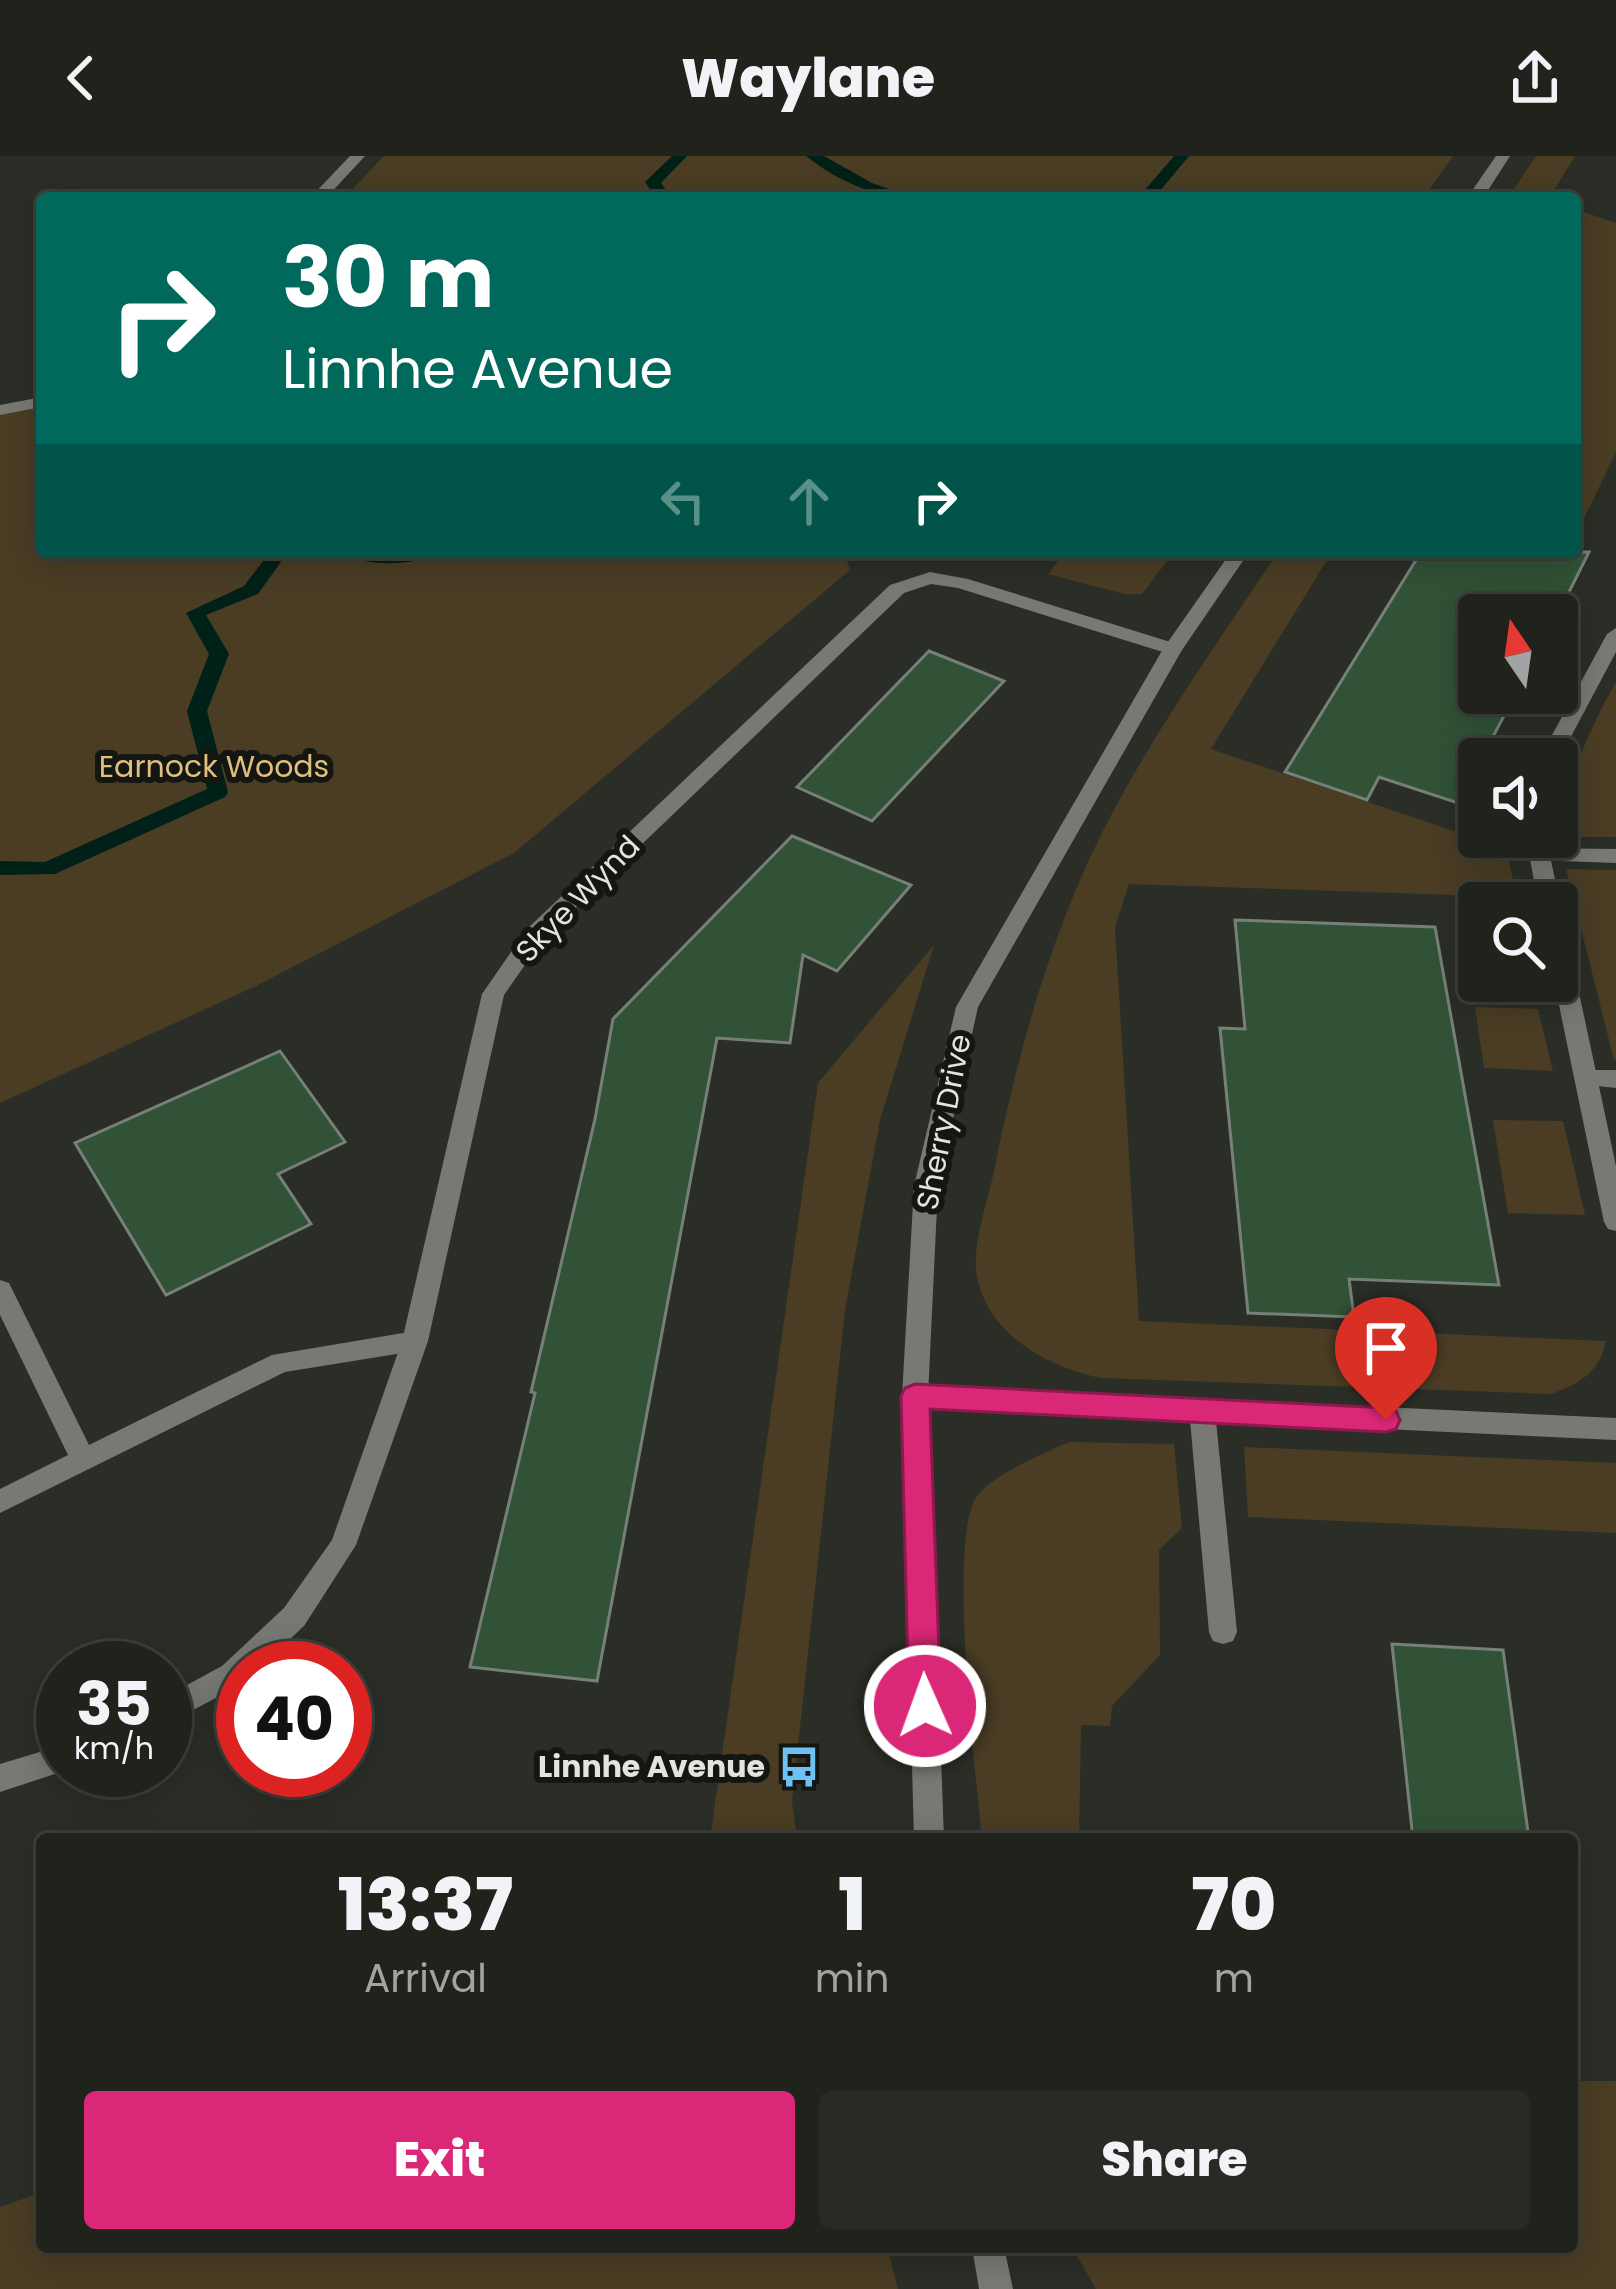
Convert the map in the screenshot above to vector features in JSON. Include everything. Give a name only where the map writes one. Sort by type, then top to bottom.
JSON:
[{"type":"street","points":[[324,192],[358,156]]},
{"type":"street","points":[[1478,192],[1503,156]]},
{"type":"street","points":[[0,410],[36,403]]},
{"type":"street","name":"Sherry Drive","points":[[929,1833],[915,1396],[926,1186],[967,1007],[1173,650],[1236,558]]},
{"type":"street","name":"Skye Wynd","points":[[192,1697],[232,1675],[294,1617],[343,1545],[415,1341],[493,994],[535,934],[897,589],[930,578],[962,583],[1173,650]]},
{"type":"street","points":[[1560,738],[1616,634]]},
{"type":"street","points":[[1578,851],[1616,856]]},
{"type":"street","points":[[1570,1002],[1616,1222]]},
{"type":"street","points":[[1586,1078],[1616,1079]]},
{"type":"street","points":[[0,1290],[84,1461]]},
{"type":"street","points":[[0,1502],[281,1362],[415,1341]]},
{"type":"street","points":[[915,1396],[1616,1429]]},
{"type":"street","points":[[1202,1413],[1223,1632]]},
{"type":"street","points":[[0,1778],[36,1767]]},
{"type":"street","points":[[989,2253],[996,2289]]},
{"type":"green space","points":[[384,156],[1453,156],[1427,192],[350,192]]},
{"type":"green space","points":[[1536,156],[1575,156],[1553,192],[1512,192]]},
{"type":"green space","points":[[1581,211],[1616,223],[1616,452],[1581,525]]},
{"type":"green space","name":"Earnock Woods","points":[[36,408],[36,558],[846,558],[850,570],[514,853],[256,986],[0,1103],[0,415]]},
{"type":"green space","points":[[1060,558],[1169,558],[1142,594],[1124,594],[1048,574]]},
{"type":"green space","points":[[1274,558],[1328,558],[1211,749],[1458,832],[1458,858],[1508,858],[1514,882],[1458,882],[1458,908],[1455,895],[1129,884],[1115,927],[1139,1321],[1606,1341],[1599,1361],[1571,1386],[1551,1394],[1100,1378],[1043,1358],[996,1319],[978,1282],[978,1239],[1012,1088],[1072,899],[1153,743]]},
{"type":"green space","points":[[1616,682],[1616,837],[1578,837],[1578,763]]},
{"type":"green space","points":[[1566,869],[1616,870],[1616,1060],[1578,917],[1578,882],[1569,882]]},
{"type":"green space","points":[[934,945],[880,1120],[845,1310],[792,1802],[796,1833],[711,1833],[818,1083]]},
{"type":"green space","points":[[1475,1007],[1538,1009],[1553,1071],[1484,1068]]},
{"type":"green space","points":[[1493,1120],[1563,1121],[1585,1215],[1508,1213]]},
{"type":"green space","points":[[1069,1442],[1174,1444],[1182,1528],[1159,1550],[1160,1655],[1112,1706],[1110,1726],[1081,1725],[1079,1833],[981,1833],[966,1663],[967,1525],[982,1490],[1018,1466]]},
{"type":"green space","points":[[1244,1447],[1616,1463],[1616,1533],[1248,1517]]},
{"type":"green space","points":[[1578,2081],[1616,2081],[1616,2289],[1096,2289],[1075,2253],[1578,2253]]},
{"type":"green space","points":[[36,2194],[36,2253],[889,2253],[898,2289],[0,2289],[0,2207]]},
{"type":"building","points":[[1581,552],[1589,552],[1568,594],[1458,594],[1458,714],[1505,714],[1492,738],[1458,738],[1458,803],[1379,777],[1367,800],[1285,772],[1417,558],[1581,558]]},
{"type":"building","points":[[929,651],[1004,681],[872,821],[797,787]]},
{"type":"building","points":[[792,836],[911,885],[837,971],[803,955],[790,1043],[717,1038],[597,1681],[470,1667],[535,1393],[531,1392],[595,1119],[613,1019]]},
{"type":"building","points":[[1235,920],[1435,927],[1499,1285],[1349,1279],[1354,1317],[1248,1313],[1220,1028],[1245,1029]]},
{"type":"building","points":[[280,1051],[345,1142],[278,1174],[311,1224],[166,1295],[75,1143]]},
{"type":"building","points":[[1392,1644],[1503,1650],[1528,1833],[1412,1833]]},
{"type":"waterway","points":[[660,192],[653,182],[680,156]]},
{"type":"waterway","points":[[813,156],[886,192]]},
{"type":"waterway","points":[[1151,192],[1182,156]]},
{"type":"waterway","points":[[0,868],[48,869],[218,792],[197,711],[219,654],[195,613],[251,590],[275,558]]},
{"type":"place","name":"Linnhe Avenue","points":[[799,1767]]},
{"type":"route","points":[[925,1706],[915,1396],[1386,1420]]}]
